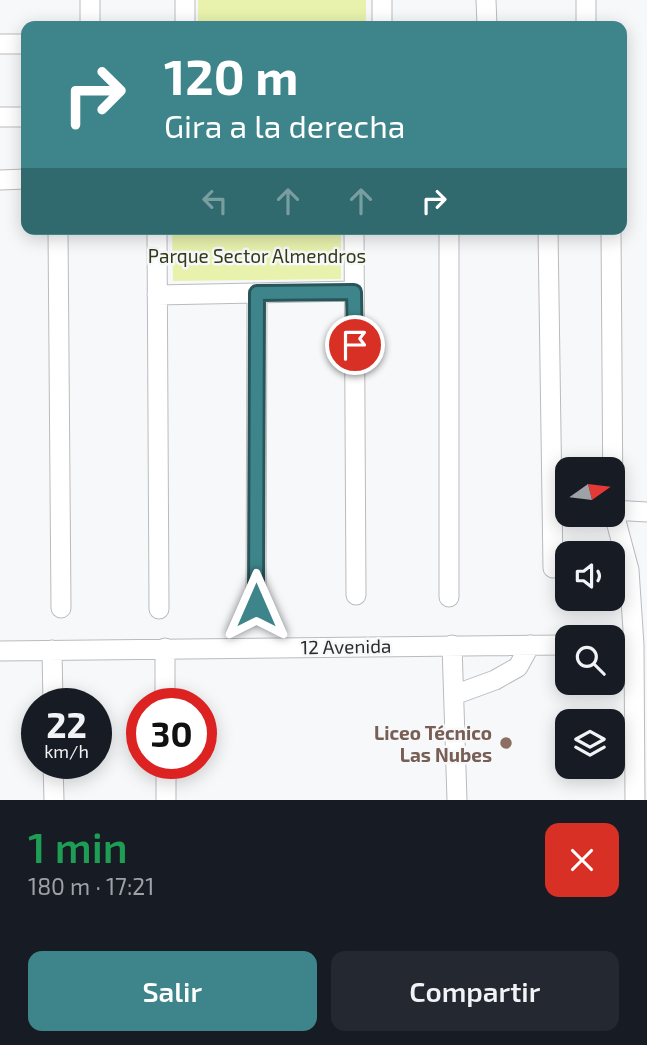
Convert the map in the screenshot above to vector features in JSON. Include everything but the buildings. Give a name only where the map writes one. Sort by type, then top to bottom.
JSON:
[{"type":"street","points":[[90,0],[90,21]]},
{"type":"street","points":[[185,0],[185,21]]},
{"type":"street","points":[[382,0],[382,21]]},
{"type":"street","points":[[486,0],[487,21]]},
{"type":"street","points":[[586,0],[586,21]]},
{"type":"street","points":[[0,44],[21,44]]},
{"type":"street","points":[[0,117],[21,117]]},
{"type":"street","points":[[0,180],[21,179]]},
{"type":"street","points":[[58,235],[61,608]]},
{"type":"street","points":[[157,235],[159,609]]},
{"type":"street","points":[[354,235],[356,595]]},
{"type":"street","points":[[449,235],[449,597]]},
{"type":"street","points":[[548,235],[553,568]]},
{"type":"street","points":[[611,235],[613,457]]},
{"type":"street","points":[[158,295],[354,292]]},
{"type":"street","points":[[256,605],[257,293]]},
{"type":"street","points":[[625,511],[647,512]]},
{"type":"street","points":[[618,527],[629,570],[641,721],[635,800]]},
{"type":"street","points":[[452,645],[457,800]]},
{"type":"street","points":[[454,695],[495,680],[518,667],[530,645]]},
{"type":"street","name":"12 Avenida","points":[[0,651],[555,645]]},
{"type":"street","points":[[625,645],[634,645]]},
{"type":"street","points":[[164,648],[165,688]]},
{"type":"street","points":[[52,650],[53,688]]},
{"type":"street","points":[[53,779],[54,800]]},
{"type":"street","points":[[166,779],[166,800]]},
{"type":"green space","points":[[198,0],[366,0],[366,21],[198,21]]},
{"type":"green space","name":"Parque Sector Almendros","points":[[172,235],[341,235],[341,279],[173,281]]},
{"type":"place","name":"Liceo Técnico Las Nubes","points":[[506,743]]},
{"type":"route","points":[[256,605],[257,293],[354,292],[355,345]]}]
